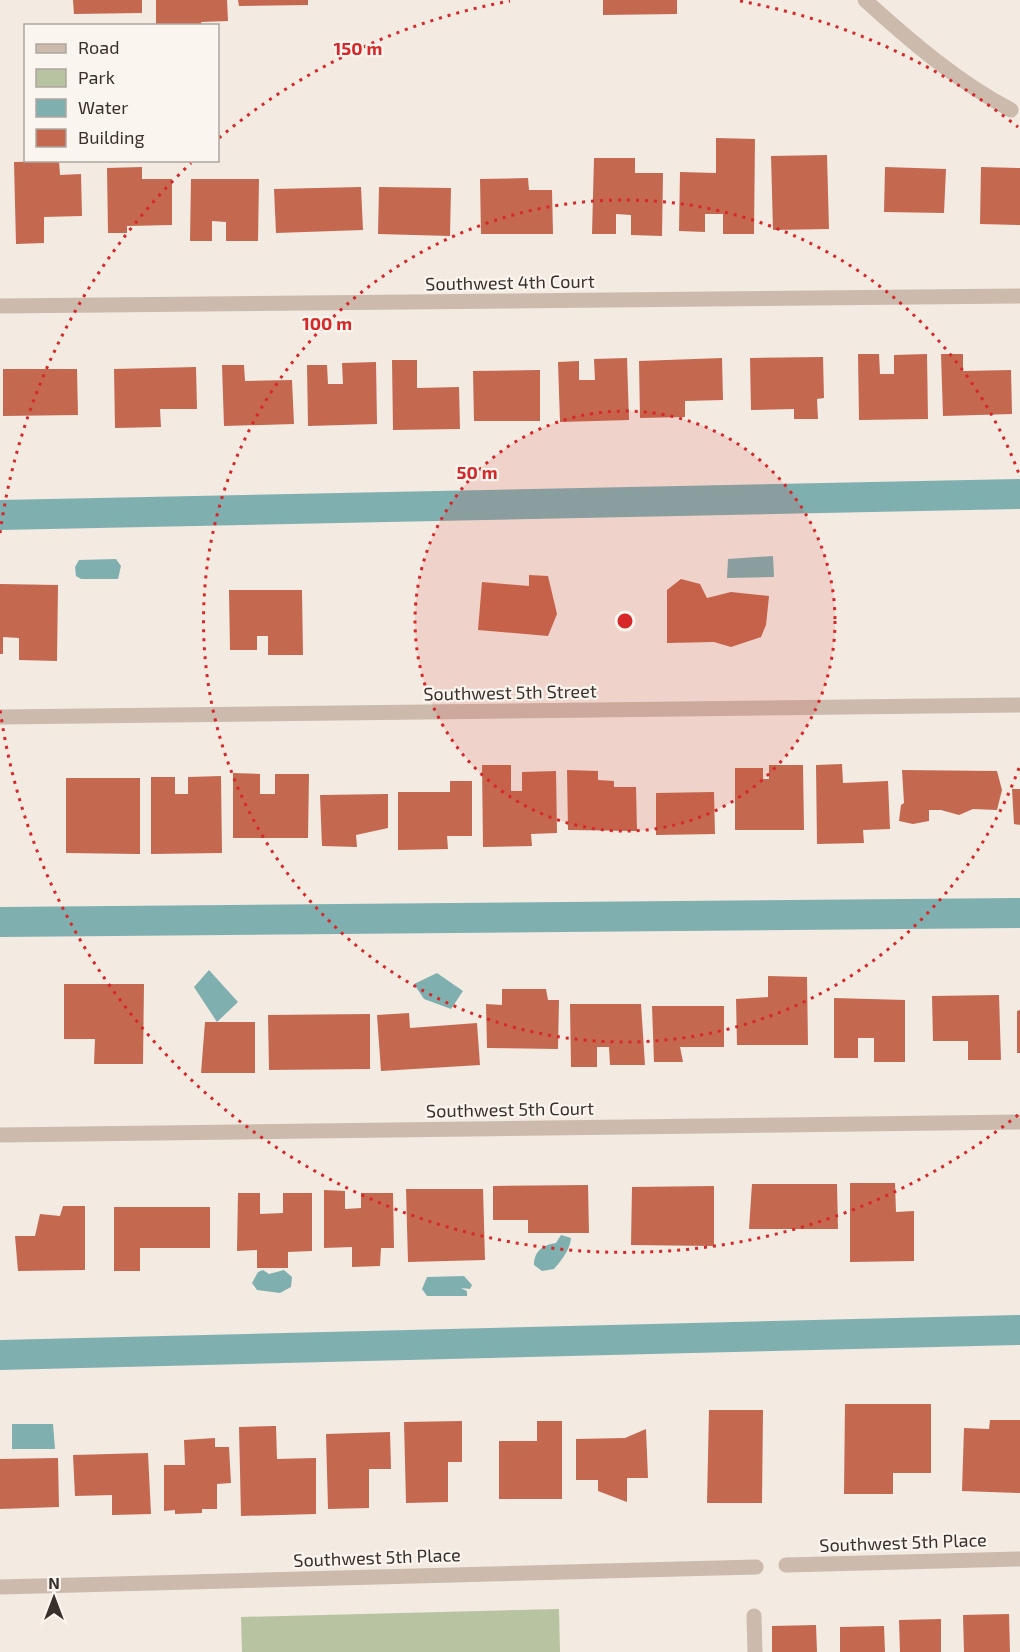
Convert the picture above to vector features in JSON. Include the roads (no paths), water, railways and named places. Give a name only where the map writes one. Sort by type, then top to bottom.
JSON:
[{"type":"street","points":[[865,0],[936,60],[988,98],[1011,110]]},
{"type":"street","name":"Southwest 4th Court","points":[[0,306],[1020,296]]},
{"type":"street","name":"Southwest 5th Street","points":[[0,717],[1020,705]]},
{"type":"street","name":"Southwest 5th Court","points":[[0,1135],[1020,1122]]},
{"type":"street","name":"Southwest 5th Place","points":[[786,1565],[1020,1559]]},
{"type":"street","name":"Southwest 5th Place","points":[[0,1587],[756,1567]]},
{"type":"street","points":[[754,1616],[755,1652]]},
{"type":"water","points":[[773,556],[774,577],[727,578],[728,559]]},
{"type":"water","points":[[116,559],[121,566],[118,579],[81,579],[76,576],[75,567],[79,560]]},
{"type":"water","points":[[209,970],[238,1002],[217,1022],[194,987]]},
{"type":"water","points":[[437,973],[463,991],[451,1009],[424,999],[414,984]]},
{"type":"water","points":[[561,1235],[571,1238],[567,1251],[554,1269],[542,1271],[534,1265],[538,1252],[547,1245],[556,1243]]},
{"type":"water","points":[[263,1270],[269,1274],[284,1270],[292,1277],[291,1287],[280,1293],[257,1290],[252,1283],[258,1272]]},
{"type":"water","points":[[464,1276],[472,1285],[470,1289],[461,1288],[467,1291],[467,1296],[427,1296],[422,1289],[427,1277]]},
{"type":"water","points":[[12,1424],[53,1424],[55,1449],[12,1449]]},
{"type":"waterway","points":[[0,515],[1020,494]]},
{"type":"waterway","points":[[0,922],[1020,913]]},
{"type":"waterway","points":[[0,1355],[1020,1330]]}]
